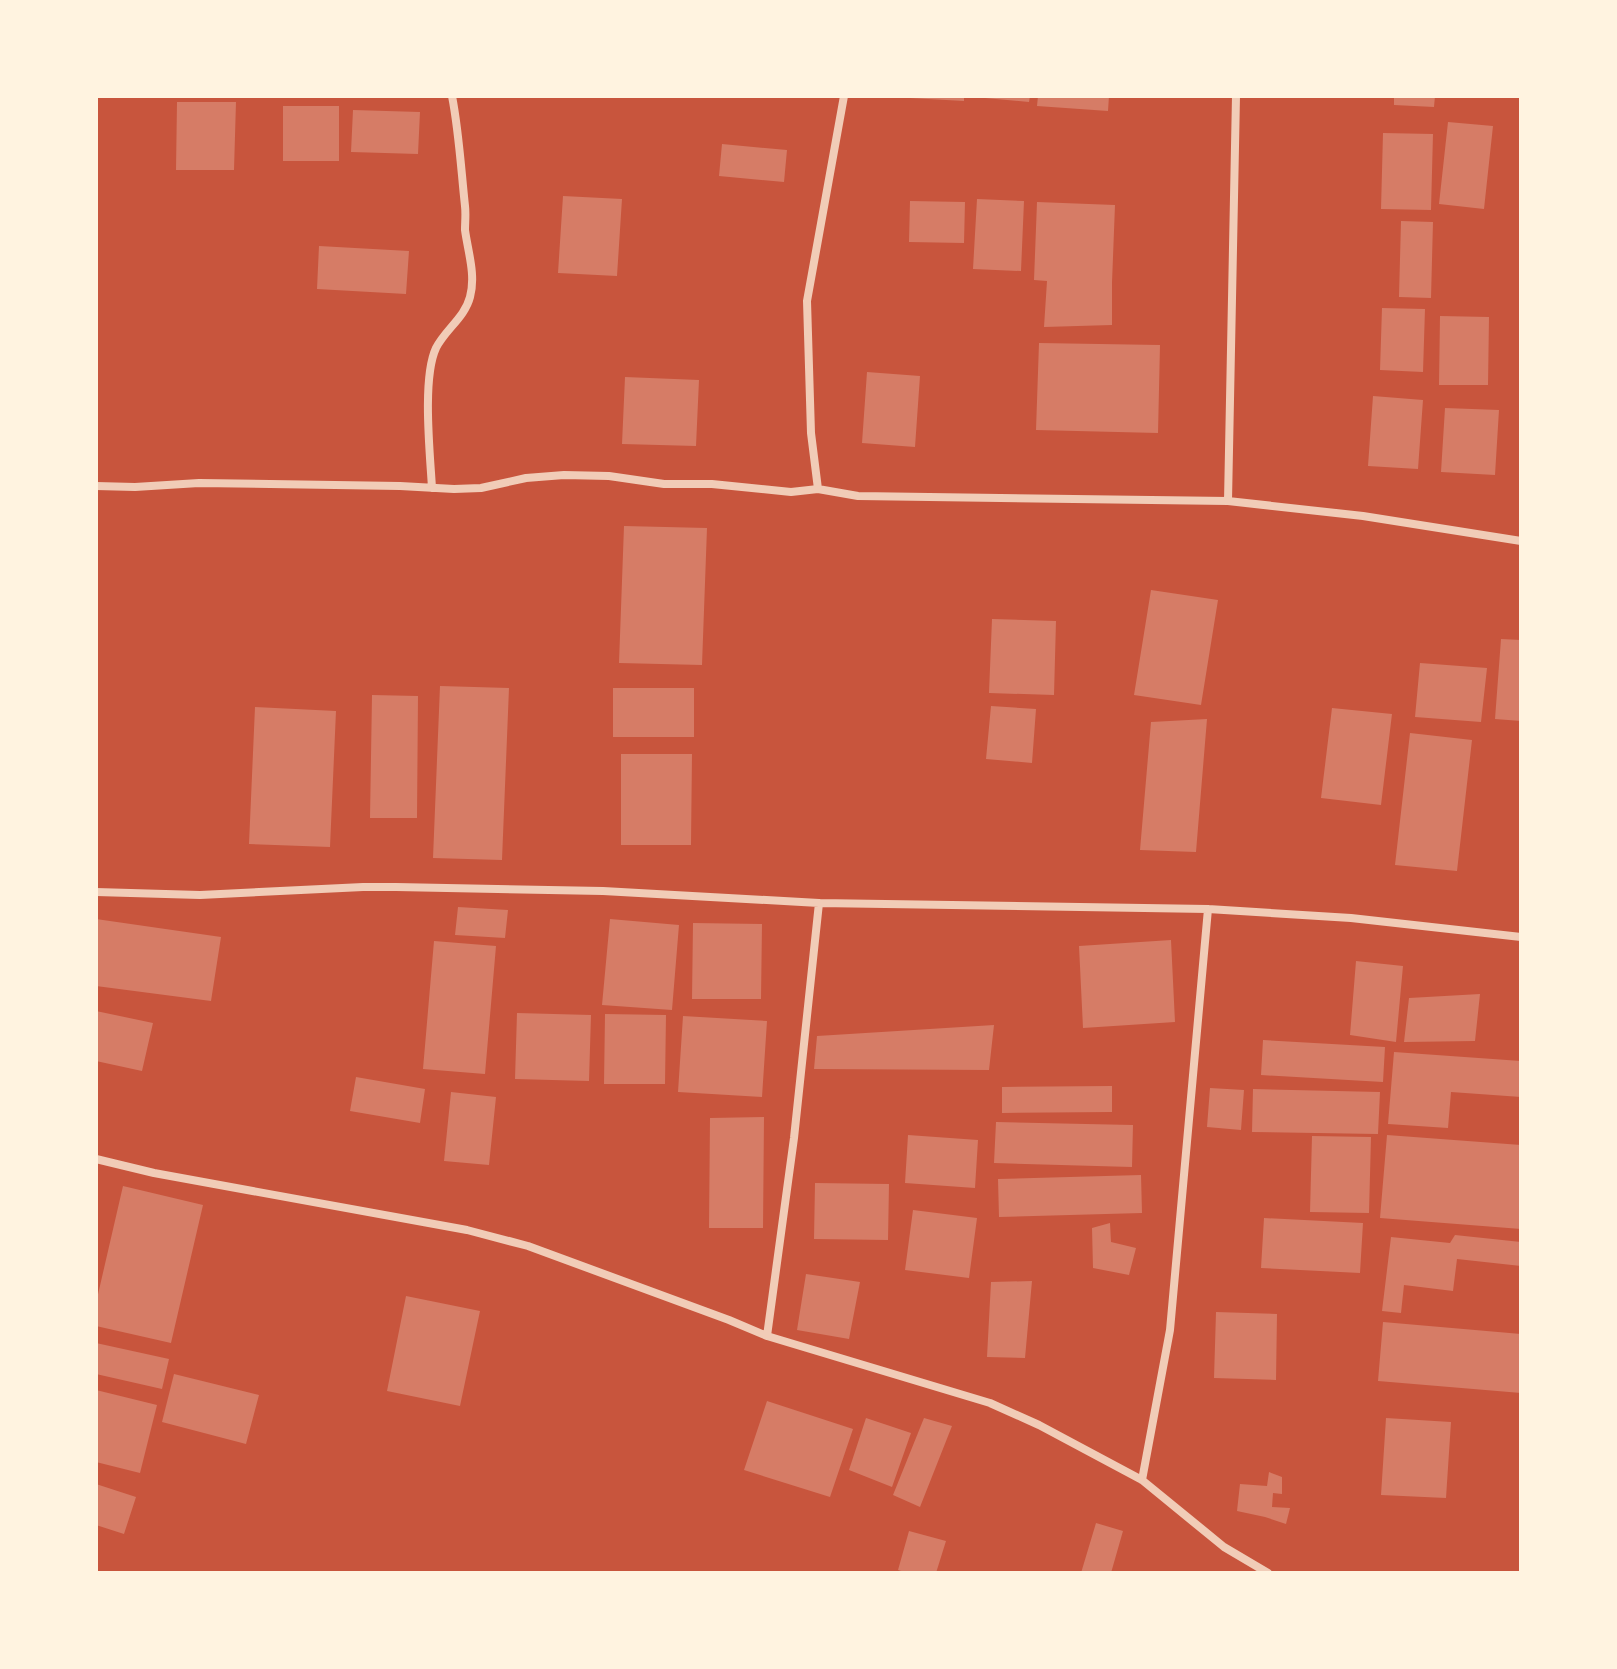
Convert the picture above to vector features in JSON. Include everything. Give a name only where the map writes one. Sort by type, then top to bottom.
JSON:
[{"type":"street","points":[[432,488],[429,424],[431,364],[437,347],[470,298],[472,276],[452,96]]},
{"type":"street","points":[[818,489],[811,433],[807,301],[844,96]]},
{"type":"street","points":[[1228,501],[1236,96]]},
{"type":"street","points":[[96,486],[199,483],[481,488],[526,478],[609,476],[664,484],[712,484],[791,492],[818,489],[858,496],[1228,501],[1363,516],[1521,541]]},
{"type":"street","points":[[96,892],[200,895],[396,887],[603,891],[819,903],[1208,909],[1351,918],[1521,937]]},
{"type":"street","points":[[767,1336],[794,1138],[819,903]]},
{"type":"street","points":[[1142,1480],[1170,1330],[1208,909]]},
{"type":"street","points":[[96,1159],[154,1173],[467,1230],[528,1246],[767,1336],[990,1403],[1039,1425],[1142,1480],[1224,1547],[1268,1573]]},
{"type":"building","points":[[964,96],[964,101],[910,98]]},
{"type":"building","points":[[985,96],[1030,96],[1029,102]]},
{"type":"building","points":[[1038,96],[1109,96],[1108,111],[1037,106]]},
{"type":"building","points":[[1394,96],[1435,96],[1434,107],[1394,105]]},
{"type":"building","points":[[177,102],[236,102],[234,170],[176,170]]},
{"type":"building","points":[[283,106],[339,106],[339,161],[283,161]]},
{"type":"building","points":[[353,110],[420,112],[418,154],[351,152]]},
{"type":"building","points":[[1448,122],[1493,126],[1484,209],[1439,204]]},
{"type":"building","points":[[1383,133],[1433,134],[1431,210],[1381,209]]},
{"type":"building","points":[[722,144],[787,150],[784,182],[719,176]]},
{"type":"building","points":[[563,196],[622,199],[617,276],[558,273]]},
{"type":"building","points":[[977,199],[1024,201],[1021,271],[973,269]]},
{"type":"building","points":[[910,201],[965,202],[964,243],[909,242]]},
{"type":"building","points":[[1037,202],[1115,205],[1112,325],[1044,327],[1047,281],[1034,280]]},
{"type":"building","points":[[1401,221],[1433,222],[1431,298],[1399,297]]},
{"type":"building","points":[[319,246],[409,251],[406,294],[317,289]]},
{"type":"building","points":[[1382,308],[1425,309],[1423,372],[1380,370]]},
{"type":"building","points":[[1440,316],[1489,317],[1488,385],[1439,385]]},
{"type":"building","points":[[1039,343],[1160,345],[1158,433],[1036,430]]},
{"type":"building","points":[[867,372],[920,376],[915,447],[862,443]]},
{"type":"building","points":[[625,377],[699,380],[696,446],[622,444]]},
{"type":"building","points":[[1373,396],[1423,400],[1418,469],[1368,466]]},
{"type":"building","points":[[1445,408],[1499,410],[1495,475],[1441,472]]},
{"type":"building","points":[[624,526],[707,528],[702,665],[619,663]]},
{"type":"building","points":[[1151,590],[1218,600],[1201,705],[1134,695]]},
{"type":"building","points":[[992,619],[1056,621],[1054,695],[989,693]]},
{"type":"building","points":[[1501,639],[1521,640],[1521,721],[1495,719]]},
{"type":"building","points":[[1420,663],[1487,668],[1481,722],[1415,717]]},
{"type":"building","points":[[440,686],[509,688],[502,860],[433,858]]},
{"type":"building","points":[[613,688],[694,688],[694,737],[613,737]]},
{"type":"building","points":[[372,695],[418,696],[417,818],[370,818]]},
{"type":"building","points":[[991,706],[1036,709],[1032,763],[986,759]]},
{"type":"building","points":[[255,707],[336,711],[330,847],[249,844]]},
{"type":"building","points":[[1332,708],[1392,714],[1381,805],[1321,798]]},
{"type":"building","points":[[1207,719],[1196,852],[1140,850],[1151,722]]},
{"type":"building","points":[[1410,733],[1472,740],[1457,871],[1395,865]]},
{"type":"building","points":[[621,754],[692,754],[691,845],[621,845]]},
{"type":"building","points":[[458,907],[508,910],[505,938],[455,935]]},
{"type":"building","points":[[96,919],[221,937],[211,1001],[96,986]]},
{"type":"building","points":[[610,919],[679,925],[672,1010],[602,1005]]},
{"type":"building","points":[[693,923],[762,924],[761,999],[692,999]]},
{"type":"building","points":[[1171,940],[1175,1022],[1083,1028],[1079,946]]},
{"type":"building","points":[[434,941],[496,946],[485,1074],[423,1069]]},
{"type":"building","points":[[1356,961],[1403,966],[1396,1042],[1350,1035]]},
{"type":"building","points":[[1480,994],[1475,1041],[1404,1042],[1409,998]]},
{"type":"building","points":[[96,1011],[153,1023],[142,1071],[96,1061]]},
{"type":"building","points":[[517,1013],[591,1015],[589,1081],[515,1079]]},
{"type":"building","points":[[605,1014],[666,1015],[665,1084],[604,1084]]},
{"type":"building","points":[[683,1016],[767,1021],[762,1097],[678,1092]]},
{"type":"building","points":[[994,1025],[989,1070],[814,1069],[817,1036]]},
{"type":"building","points":[[1263,1040],[1385,1047],[1383,1082],[1261,1075]]},
{"type":"building","points":[[1394,1052],[1521,1061],[1521,1097],[1451,1092],[1448,1128],[1388,1124]]},
{"type":"building","points":[[356,1077],[425,1089],[420,1123],[350,1111]]},
{"type":"building","points":[[1112,1086],[1112,1112],[1002,1113],[1002,1087]]},
{"type":"building","points":[[1210,1088],[1244,1090],[1241,1130],[1207,1127]]},
{"type":"building","points":[[1253,1089],[1380,1092],[1378,1134],[1252,1132]]},
{"type":"building","points":[[451,1092],[496,1097],[489,1165],[444,1161]]},
{"type":"building","points":[[764,1117],[763,1228],[709,1228],[710,1118]]},
{"type":"building","points":[[996,1122],[1133,1125],[1132,1167],[994,1163]]},
{"type":"building","points":[[908,1135],[978,1140],[975,1188],[905,1183]]},
{"type":"building","points":[[1387,1135],[1521,1145],[1521,1229],[1380,1218]]},
{"type":"building","points":[[1312,1136],[1371,1137],[1369,1213],[1310,1212]]},
{"type":"building","points":[[1141,1175],[1142,1213],[999,1217],[998,1179]]},
{"type":"building","points":[[815,1183],[889,1184],[888,1240],[814,1239]]},
{"type":"building","points":[[123,1186],[203,1205],[171,1343],[96,1326],[96,1303]]},
{"type":"building","points":[[913,1210],[977,1218],[969,1278],[905,1270]]},
{"type":"building","points":[[1264,1218],[1363,1223],[1360,1273],[1261,1268]]},
{"type":"building","points":[[1110,1223],[1111,1242],[1136,1248],[1129,1275],[1093,1268],[1092,1228]]},
{"type":"building","points":[[1455,1235],[1521,1242],[1521,1266],[1457,1259],[1453,1291],[1404,1285],[1401,1313],[1382,1311],[1391,1237],[1450,1243]]},
{"type":"building","points":[[806,1274],[860,1282],[849,1339],[797,1330]]},
{"type":"building","points":[[1032,1281],[1025,1358],[987,1357],[991,1282]]},
{"type":"building","points":[[406,1296],[480,1311],[460,1406],[387,1391]]},
{"type":"building","points":[[1216,1312],[1277,1314],[1276,1380],[1214,1378]]},
{"type":"building","points":[[1383,1322],[1521,1334],[1521,1393],[1378,1381]]},
{"type":"building","points":[[96,1343],[169,1359],[162,1389],[96,1374]]},
{"type":"building","points":[[174,1374],[259,1395],[246,1444],[162,1422]]},
{"type":"building","points":[[96,1390],[157,1405],[140,1473],[96,1462]]},
{"type":"building","points":[[767,1401],[853,1429],[830,1497],[744,1470]]},
{"type":"building","points":[[866,1418],[911,1433],[892,1487],[849,1470]]},
{"type":"building","points":[[924,1418],[952,1426],[920,1507],[893,1495]]},
{"type":"building","points":[[1386,1418],[1451,1422],[1446,1498],[1381,1495]]},
{"type":"building","points":[[1269,1472],[1282,1477],[1282,1494],[1273,1493],[1272,1507],[1290,1508],[1286,1524],[1237,1511],[1240,1484],[1267,1486]]},
{"type":"building","points":[[96,1484],[136,1497],[124,1534],[96,1525]]},
{"type":"building","points":[[1096,1523],[1123,1531],[1111,1573],[1081,1573]]},
{"type":"building","points":[[909,1531],[946,1541],[936,1573],[898,1570]]}]
